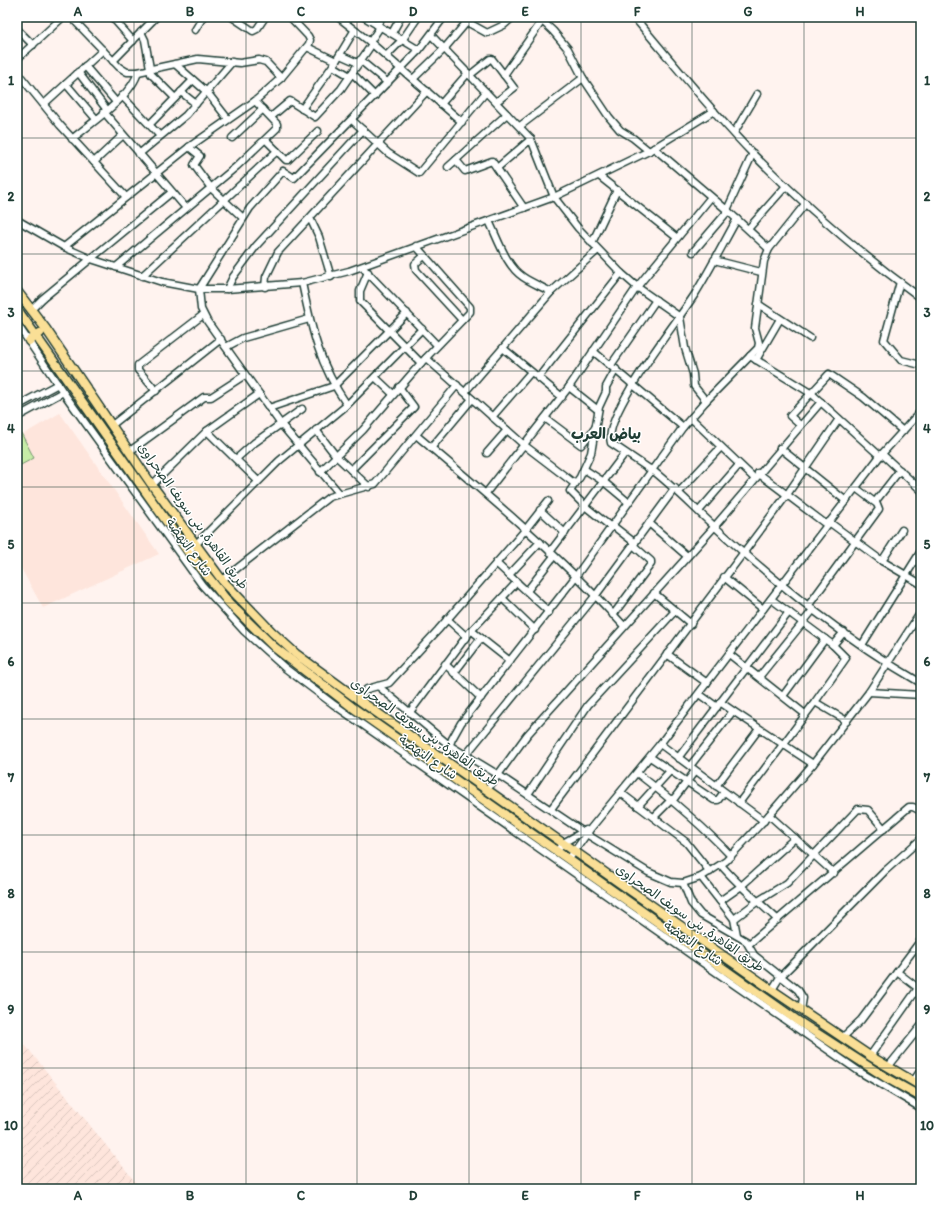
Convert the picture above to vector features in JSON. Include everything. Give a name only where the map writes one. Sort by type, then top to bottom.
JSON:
[{"type":"main road","name":"طريق القاهرة, بنى سويف الصحراوى","points":[[17,291],[46,329],[152,485],[222,580],[284,643],[358,699],[772,990],[888,1068],[921,1086]]},
{"type":"main road","name":"طريق القاهرة, بنى سويف الصحراوى","points":[[17,309],[139,481],[184,554],[254,628],[306,674],[798,1021],[885,1077],[921,1097]]},
{"type":"main road","points":[[29,341],[46,329]]},
{"type":"main road","points":[[131,486],[139,481]]},
{"type":"street","points":[[17,59],[63,17]]},
{"type":"street","points":[[71,17],[123,71],[138,72],[207,58],[232,62],[262,60],[281,78]]},
{"type":"street","points":[[112,17],[133,41]]},
{"type":"street","points":[[113,61],[156,17]]},
{"type":"street","points":[[195,30],[203,17]]},
{"type":"street","points":[[235,18],[253,31],[257,29],[265,17]]},
{"type":"street","points":[[64,247],[189,146],[255,101],[281,78],[307,47],[309,38],[290,17]]},
{"type":"street","points":[[338,17],[371,43],[462,122]]},
{"type":"street","points":[[364,17],[403,39],[419,50]]},
{"type":"street","points":[[271,117],[290,101],[315,117],[341,89],[351,75],[371,43],[382,17]]},
{"type":"street","points":[[392,33],[401,17]]},
{"type":"street","points":[[386,56],[403,39],[418,17]]},
{"type":"street","points":[[339,493],[280,423],[203,315],[199,289],[243,218],[262,193],[282,171],[294,178],[419,50],[444,17]]},
{"type":"street","points":[[458,17],[466,23],[487,33],[504,25],[513,17]]},
{"type":"street","points":[[634,17],[714,111],[786,186],[921,298]]},
{"type":"street","points":[[504,75],[540,19],[568,49],[583,78],[599,103],[620,130],[652,150],[728,211],[769,249]]},
{"type":"street","points":[[412,79],[444,49],[466,23]]},
{"type":"street","points":[[17,29],[33,45]]},
{"type":"street","points":[[302,109],[340,55],[354,31]]},
{"type":"street","points":[[142,32],[146,40],[149,70],[153,77],[175,98]]},
{"type":"street","points":[[431,36],[531,139],[554,197],[566,214],[621,273],[637,287],[680,317],[685,348],[693,374],[694,386],[706,401]]},
{"type":"street","points":[[307,47],[351,75],[375,96]]},
{"type":"street","points":[[44,104],[103,50]]},
{"type":"street","points":[[340,55],[359,62],[388,83]]},
{"type":"street","points":[[441,104],[469,74],[490,59],[514,88],[496,102]]},
{"type":"street","points":[[139,154],[196,104],[232,62]]},
{"type":"street","points":[[175,64],[207,92],[228,120]]},
{"type":"street","points":[[86,66],[116,102]]},
{"type":"street","points":[[17,72],[72,139],[126,197]]},
{"type":"street","points":[[78,72],[123,135],[186,208]]},
{"type":"street","points":[[72,139],[106,111],[135,83],[138,72]]},
{"type":"street","points":[[520,126],[583,78]]},
{"type":"street","points":[[150,124],[193,80]]},
{"type":"street","points":[[66,84],[96,119]]},
{"type":"street","points":[[265,287],[266,276],[278,252],[379,145],[427,91]]},
{"type":"street","points":[[182,92],[196,104]]},
{"type":"street","points":[[352,120],[388,153],[419,173],[486,92]]},
{"type":"street","points":[[734,133],[757,94]]},
{"type":"street","points":[[122,96],[160,136]]},
{"type":"street","points":[[116,267],[211,188],[266,140],[278,126],[255,101]]},
{"type":"street","points":[[232,138],[263,109]]},
{"type":"street","points":[[17,220],[64,247],[91,259],[162,282],[199,289],[265,287],[302,283],[362,266],[554,197],[652,150],[714,111]]},
{"type":"street","points":[[448,167],[507,114]]},
{"type":"street","points":[[227,289],[233,277],[256,246],[363,130]]},
{"type":"street","points":[[266,140],[287,161],[318,131]]},
{"type":"street","points":[[94,162],[123,135]]},
{"type":"street","points":[[497,168],[531,139]]},
{"type":"street","points":[[189,146],[200,156],[194,165],[211,188],[243,218]]},
{"type":"street","points":[[142,276],[277,151]]},
{"type":"street","points":[[693,252],[728,211],[753,153]]},
{"type":"street","points":[[456,160],[466,171],[492,161],[524,208]]},
{"type":"street","points":[[599,176],[676,237]]},
{"type":"street","points":[[748,229],[786,186]]},
{"type":"street","points":[[592,243],[617,190]]},
{"type":"street","points":[[31,310],[42,299],[172,192]]},
{"type":"street","points":[[486,493],[569,387],[637,287],[676,237],[710,197]]},
{"type":"street","points":[[444,760],[456,731],[576,576],[683,427],[759,345],[755,331],[761,272],[769,249],[806,203]]},
{"type":"street","points":[[310,218],[319,237],[331,276]]},
{"type":"street","points":[[737,219],[680,317],[623,402],[611,432],[611,444],[651,470],[677,490],[714,526],[810,608],[889,665],[921,683]]},
{"type":"street","points":[[489,221],[515,270],[522,277],[551,292]]},
{"type":"street","points":[[320,472],[363,430],[437,345],[469,314],[470,307],[416,246]]},
{"type":"street","points":[[465,392],[504,349],[551,292],[598,250]]},
{"type":"street","points":[[424,256],[415,264],[416,270],[462,320]]},
{"type":"street","points":[[714,260],[761,272]]},
{"type":"street","points":[[362,266],[437,345]]},
{"type":"street","points":[[368,272],[360,292],[360,301],[421,363]]},
{"type":"street","points":[[538,378],[621,273]]},
{"type":"street","points":[[900,282],[884,340],[901,360],[921,365]]},
{"type":"street","points":[[302,283],[309,319],[323,363],[334,386],[347,405]]},
{"type":"street","points":[[611,365],[656,300]]},
{"type":"street","points":[[758,304],[810,338]]},
{"type":"street","points":[[269,408],[334,386],[407,313]]},
{"type":"street","points":[[156,391],[138,370],[138,365],[203,315]]},
{"type":"street","points":[[226,347],[243,338],[309,319]]},
{"type":"street","points":[[756,360],[780,319]]},
{"type":"street","name":"شارع النهضة","points":[[17,324],[63,392],[131,486],[184,554]]},
{"type":"street","points":[[184,554],[196,545],[258,481],[298,444],[347,405],[422,329]]},
{"type":"street","points":[[112,425],[221,339]]},
{"type":"street","points":[[504,349],[562,396]]},
{"type":"street","points":[[593,352],[616,369],[683,427]]},
{"type":"street","points":[[750,356],[812,394],[921,490]]},
{"type":"street","points":[[426,358],[524,446],[575,484]]},
{"type":"street","points":[[614,615],[651,564],[651,561],[634,544],[570,493],[584,469],[592,450],[598,410],[606,392],[606,387],[616,369]]},
{"type":"street","points":[[492,417],[531,372]]},
{"type":"street","points":[[800,425],[790,416],[812,394],[828,374],[830,374],[863,396],[903,431]]},
{"type":"street","points":[[130,451],[204,397],[211,397],[245,375]]},
{"type":"street","points":[[375,377],[393,394]]},
{"type":"street","points":[[17,406],[58,384]]},
{"type":"street","points":[[222,580],[328,497],[339,493],[369,487],[380,480],[457,385]]},
{"type":"street","points":[[351,470],[414,407],[399,387]]},
{"type":"street","points":[[569,387],[598,410]]},
{"type":"street","points":[[17,417],[63,392]]},
{"type":"street","points":[[152,485],[207,431],[258,394]]},
{"type":"street","points":[[432,448],[472,399]]},
{"type":"street","points":[[487,790],[497,774],[527,735],[654,594],[821,402]]},
{"type":"street","points":[[236,459],[280,423],[302,409]]},
{"type":"street","points":[[557,851],[563,843],[585,833],[591,828],[621,793],[699,694],[881,455],[920,413]]},
{"type":"street","points":[[545,418],[581,445],[595,427]]},
{"type":"street","points":[[691,418],[739,465],[882,561],[921,584]]},
{"type":"street","points":[[551,809],[786,496],[839,419]]},
{"type":"street","points":[[316,430],[336,456],[369,487]]},
{"type":"street","points":[[487,453],[507,430]]},
{"type":"street","points":[[207,431],[258,481]]},
{"type":"street","points":[[416,435],[486,493],[526,529],[576,576],[624,626]]},
{"type":"street","points":[[465,756],[596,596],[649,523],[677,490],[721,447]]},
{"type":"street","points":[[780,448],[846,501]]},
{"type":"street","points":[[527,590],[565,532],[586,507],[625,453]]},
{"type":"street","points":[[699,511],[739,465]]},
{"type":"street","points":[[584,469],[604,482],[628,502]]},
{"type":"street","points":[[875,502],[900,470]]},
{"type":"street","points":[[759,677],[802,623],[810,608],[879,509],[879,506],[875,502],[856,488]]},
{"type":"street","points":[[358,699],[367,689],[389,682],[447,619],[526,529],[548,501]]},
{"type":"street","points":[[540,510],[565,532]]},
{"type":"street","points":[[649,523],[687,556]]},
{"type":"street","points":[[882,561],[902,530]]},
{"type":"street","points":[[509,575],[540,542]]},
{"type":"street","points":[[862,645],[921,551]]},
{"type":"street","points":[[496,563],[527,590],[549,612]]},
{"type":"street","name":"شارع النهضة","points":[[193,565],[211,596],[244,631],[300,680],[719,975],[860,1072],[921,1108]]},
{"type":"street","points":[[724,577],[763,609]]},
{"type":"street","points":[[410,712],[466,637],[517,582]]},
{"type":"street","points":[[654,594],[691,624]]},
{"type":"street","points":[[502,598],[535,630]]},
{"type":"street","points":[[739,803],[846,658],[833,645],[771,599]]},
{"type":"street","points":[[528,794],[588,704],[675,611]]},
{"type":"street","points":[[678,758],[789,612]]},
{"type":"street","points":[[378,686],[449,745],[465,756],[497,774],[585,833],[656,876],[671,882],[683,883],[701,877],[721,865],[764,821],[813,764],[869,692],[889,665],[921,612]]},
{"type":"street","points":[[447,619],[466,637]]},
{"type":"street","points":[[472,631],[510,661]]},
{"type":"street","points":[[833,645],[844,632]]},
{"type":"street","points":[[454,673],[481,638]]},
{"type":"street","points":[[783,696],[825,639]]},
{"type":"street","points":[[667,654],[707,683]]},
{"type":"street","points":[[729,654],[805,714]]},
{"type":"street","points":[[445,664],[481,698]]},
{"type":"street","points":[[869,692],[921,695]]},
{"type":"street","points":[[699,694],[733,712],[813,764]]},
{"type":"street","points":[[815,702],[847,720]]},
{"type":"street","points":[[690,766],[733,712]]},
{"type":"street","points":[[716,786],[759,729]]},
{"type":"street","points":[[660,744],[764,821]]},
{"type":"street","points":[[650,757],[714,800],[718,800],[724,792]]},
{"type":"street","points":[[638,806],[656,788],[670,770]]},
{"type":"street","points":[[654,818],[672,800],[695,771]]},
{"type":"street","points":[[637,773],[672,800],[717,841],[730,856]]},
{"type":"street","points":[[621,793],[686,842],[710,872]]},
{"type":"street","points":[[749,944],[834,873],[909,807],[913,807],[921,812]]},
{"type":"street","points":[[734,919],[758,901],[787,883],[858,809],[868,810],[884,829]]},
{"type":"street","points":[[769,815],[834,873]]},
{"type":"street","points":[[569,859],[585,833]]},
{"type":"street","points":[[720,901],[740,887],[795,838]]},
{"type":"street","points":[[772,990],[780,977],[885,871],[921,839]]},
{"type":"street","points":[[721,865],[740,887],[758,901],[778,920]]},
{"type":"street","points":[[701,877],[734,919],[737,935]]},
{"type":"street","points":[[683,883],[695,909],[701,915],[737,935],[749,944],[754,955],[801,994],[803,998],[801,1010]]},
{"type":"street","points":[[842,1038],[861,1020],[921,940]]},
{"type":"street","points":[[870,1056],[920,986],[897,972]]},
{"type":"street","points":[[888,1068],[921,1026]]},
{"type":"street","points":[[913,1082],[921,1070]]},
{"type":"shaded area","points":[[60,413],[159,554],[43,608],[17,561],[17,438]]},
{"type":"shaded area","points":[[17,1035],[97,1134],[141,1189],[17,1189]]},
{"type":"green space","points":[[17,429],[19,429],[34,458],[17,467]]},
{"type":"district","name":"بياض العرب","points":[[606,434]]}]
